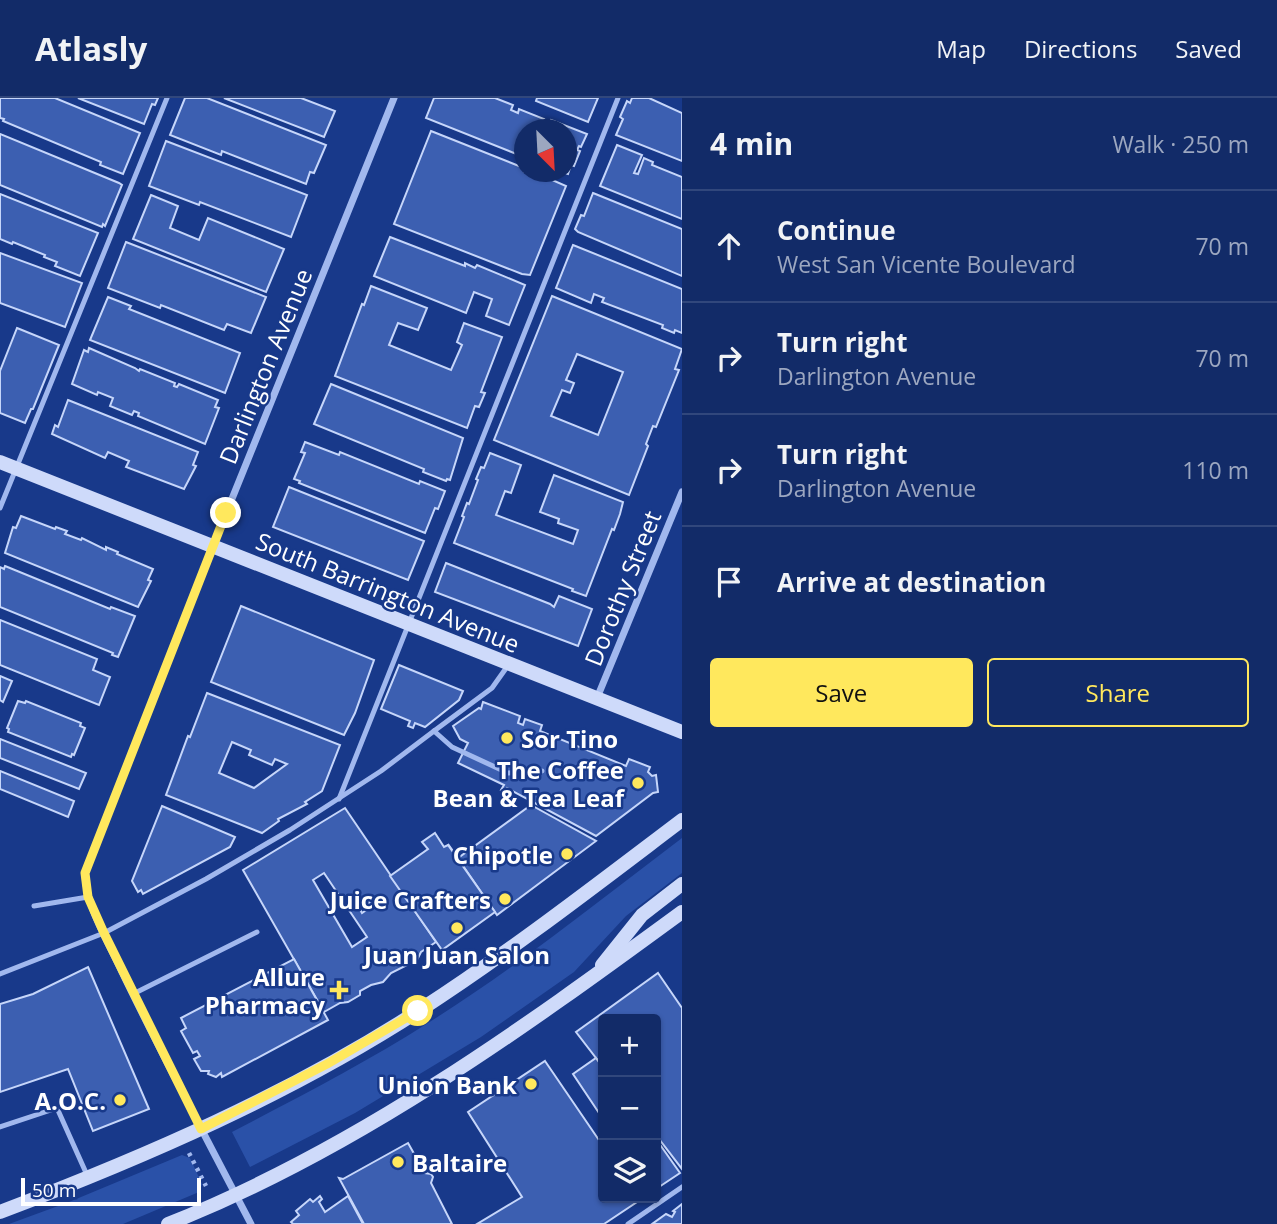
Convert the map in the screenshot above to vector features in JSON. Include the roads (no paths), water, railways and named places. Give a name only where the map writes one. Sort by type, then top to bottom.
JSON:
[{"type":"main road","name":"South Barrington Avenue","points":[[0,462],[682,732]]},
{"type":"main road","points":[[0,1212],[89,1178],[201,1129],[327,1064],[418,1011],[519,942],[682,820]]},
{"type":"main road","points":[[590,980],[642,915],[682,884]]},
{"type":"main road","points":[[168,1224],[236,1194],[339,1141],[442,1080],[590,980],[682,912]]},
{"type":"street","name":"Darlington Avenue","points":[[251,1224],[104,933],[88,897],[85,873],[394,98]]},
{"type":"street","name":"Dorothy Street","points":[[597,699],[679,505],[682,492]]},
{"type":"lane","points":[[0,508],[167,98]]},
{"type":"lane","points":[[339,799],[618,98]]},
{"type":"lane","points":[[0,974],[104,933],[218,872],[339,799],[492,688],[509,664]]},
{"type":"lane","points":[[434,731],[452,747],[508,773],[542,771]]},
{"type":"lane","points":[[34,906],[88,897]]},
{"type":"lane","points":[[133,994],[257,932]]},
{"type":"lane","points":[[0,1127],[57,1108],[89,1178]]},
{"type":"lane","points":[[628,1224],[682,1187]]},
{"type":"place","name":"Sor Tino","points":[[507,738]]},
{"type":"place","name":"The Coffee Bean & Tea Leaf","points":[[638,783]]},
{"type":"place","name":"Chipotle","points":[[567,854]]},
{"type":"place","name":"Juice Crafters","points":[[505,899]]},
{"type":"place","name":"Juan Juan Salon","points":[[457,928]]},
{"type":"place","name":"Allure Pharmacy","points":[[339,990]]},
{"type":"place","name":"Union Bank","points":[[531,1084]]},
{"type":"place","name":"A.O.C.","points":[[120,1100]]},
{"type":"place","name":"Baltaire","points":[[398,1162]]}]
